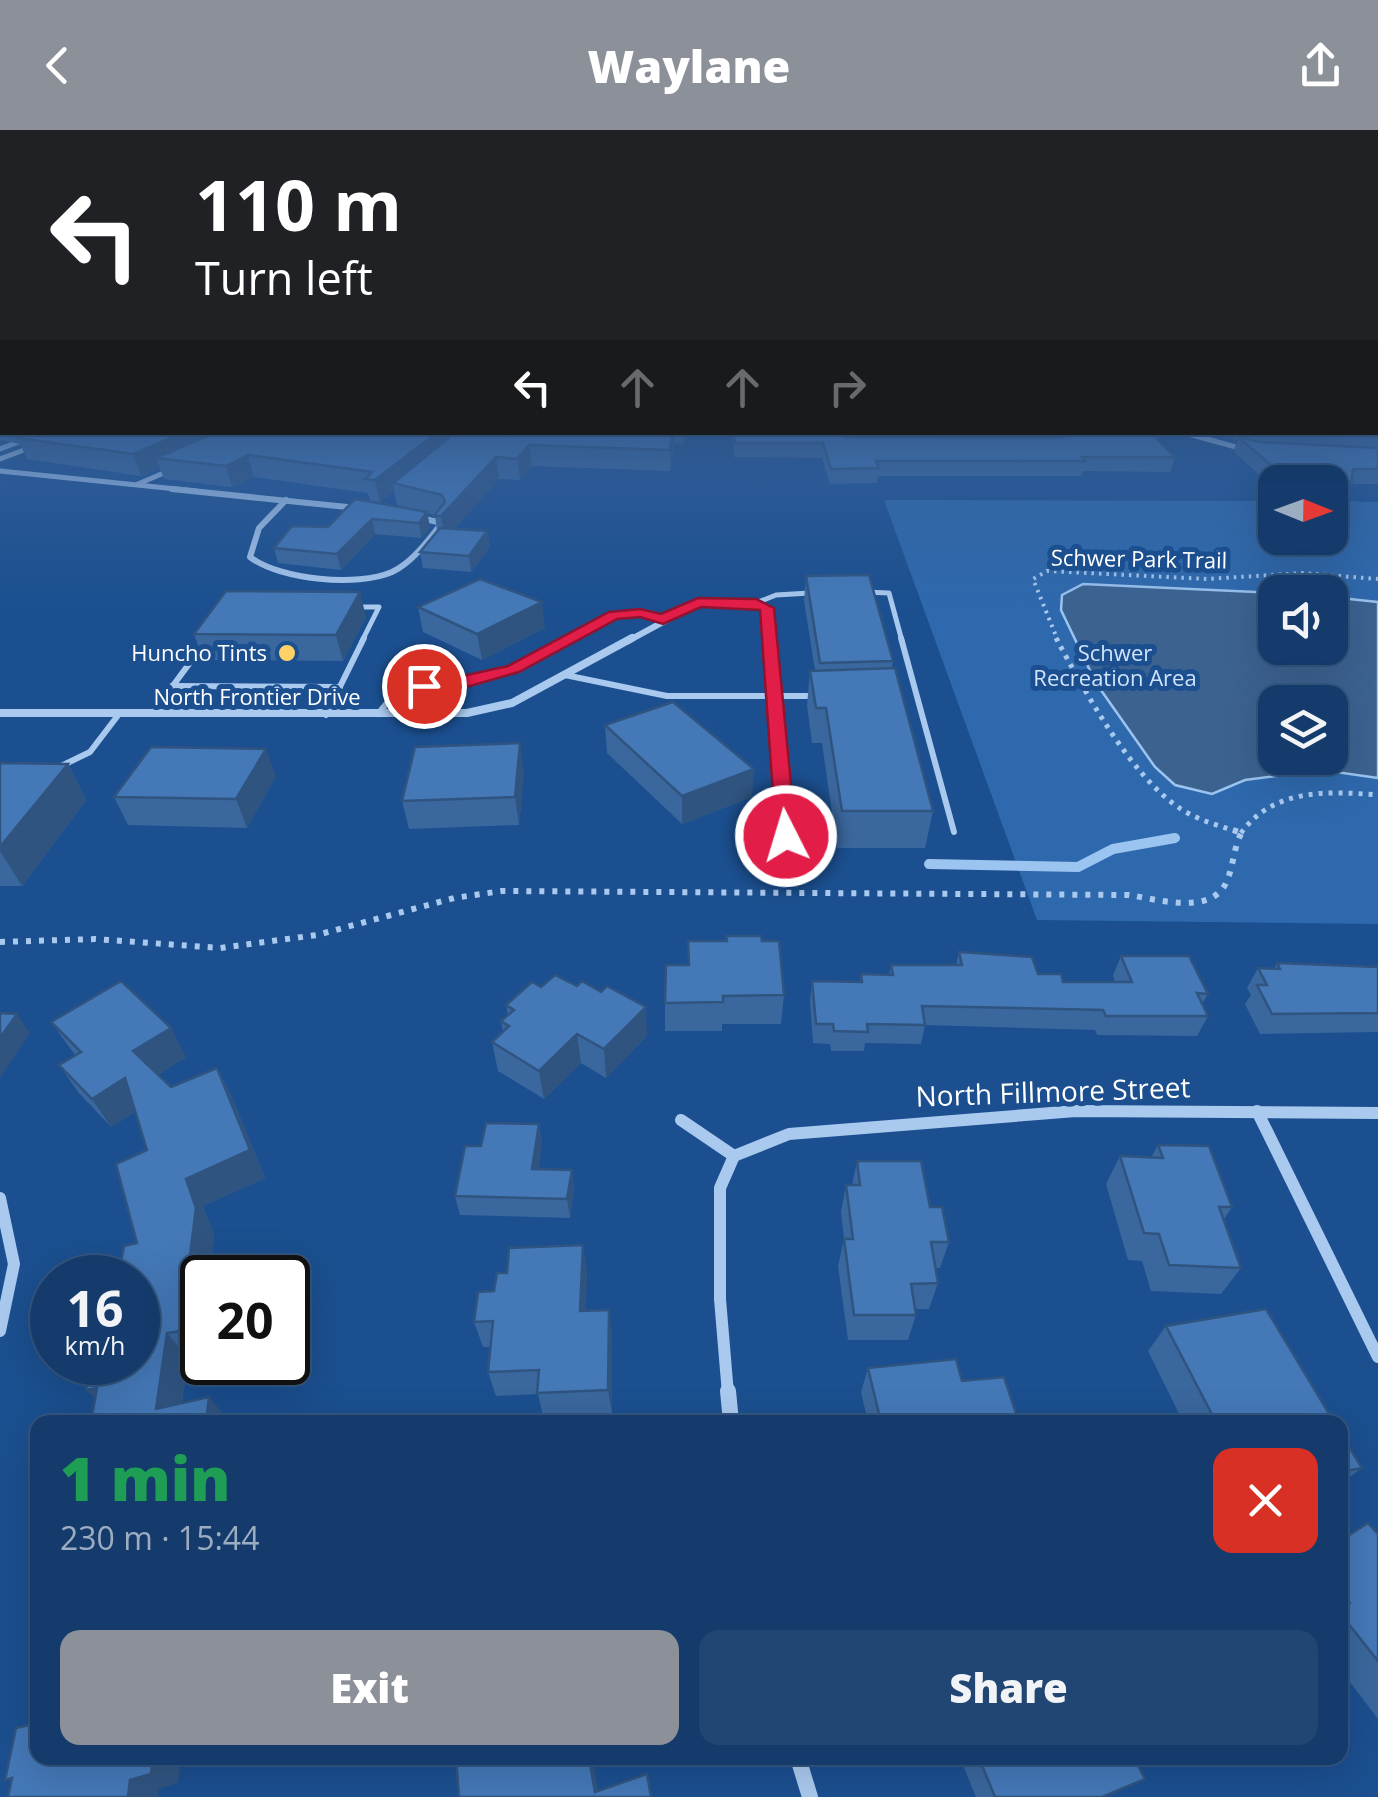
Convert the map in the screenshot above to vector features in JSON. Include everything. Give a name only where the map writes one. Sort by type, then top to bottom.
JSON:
[{"type":"street","points":[[1253,451],[1261,452]]},
{"type":"street","points":[[137,484],[187,462]]},
{"type":"street","points":[[0,471],[367,509]]},
{"type":"street","points":[[286,500],[259,528],[250,556],[256,564],[274,572],[304,576],[373,577],[391,572],[442,523],[404,514]]},
{"type":"street","name":"North Frontier Drive","points":[[0,713],[467,712],[512,703],[698,603]]},
{"type":"street","name":"North Fillmore Street","points":[[734,1156],[789,1134],[909,1122],[1076,1111],[1378,1113]]},
{"type":"street","points":[[1257,1111],[1378,1357]]},
{"type":"street","points":[[680,1120],[734,1156],[720,1188],[720,1298],[730,1415]]},
{"type":"street","points":[[0,1198],[16,1273],[0,1331]]},
{"type":"street","points":[[800,1765],[810,1797]]},
{"type":"lane","points":[[698,603],[756,603],[776,595],[821,592]]},
{"type":"lane","points":[[855,592],[889,592],[954,832]]},
{"type":"lane","points":[[756,603],[767,608],[786,836]]},
{"type":"lane","points":[[326,714],[379,607],[342,608]]},
{"type":"lane","points":[[378,714],[392,697],[406,689],[470,681],[513,669],[614,615],[640,613],[663,620]]},
{"type":"lane","points":[[152,714],[208,639]]},
{"type":"lane","points":[[565,675],[667,696],[828,696]]},
{"type":"lane","points":[[172,686],[340,686]]},
{"type":"lane","points":[[899,696],[917,696]]},
{"type":"lane","points":[[46,768],[61,767],[90,752],[120,714]]},
{"type":"path","name":"Schwer Park Trail","points":[[1239,832],[1200,819],[1158,792],[1089,696],[1038,597],[1033,579],[1057,570],[1207,579],[1303,573],[1378,578]]},
{"type":"path","points":[[0,942],[95,939],[220,948],[317,935],[438,902],[502,892],[1129,895],[1203,901],[1224,887],[1239,832],[1257,812],[1284,798],[1326,793],[1378,795]]},
{"type":"green space","name":"Schwer Recreation Area","points":[[884,500],[1258,501],[1258,555],[1348,555],[1348,501],[1378,502],[1378,924],[1037,920]]},
{"type":"shaded area","points":[[1083,584],[1258,592],[1258,665],[1348,665],[1348,599],[1378,602],[1378,778],[1348,774],[1348,685],[1258,685],[1258,775],[1284,775],[1245,780],[1212,794],[1175,785],[1155,767],[1096,683],[1061,610],[1062,595]]},
{"type":"building","points":[[173,451],[413,451],[375,480],[365,479],[372,472],[248,455],[226,466],[156,458]]},
{"type":"building","points":[[433,451],[524,451],[517,459],[496,457],[441,516],[434,516],[445,502],[442,495],[393,483]]},
{"type":"building","points":[[825,451],[1169,451],[1175,457],[876,461],[879,468],[831,469]]},
{"type":"building","points":[[1254,451],[1378,451],[1378,469],[1353,469],[1351,485],[1348,465],[1271,465]]},
{"type":"building","points":[[355,499],[427,512],[419,523],[372,519],[337,554],[274,548],[292,526],[328,527]]},
{"type":"building","points":[[440,528],[487,531],[469,556],[420,552]]},
{"type":"building","points":[[869,575],[893,661],[820,663],[806,576]]},
{"type":"building","points":[[480,579],[542,602],[477,634],[418,607]]},
{"type":"building","points":[[226,591],[360,592],[336,635],[194,634]]},
{"type":"building","points":[[895,668],[933,811],[842,811],[826,708],[816,708],[810,671]]},
{"type":"building","points":[[673,702],[754,769],[682,796],[605,725]]},
{"type":"building","points":[[520,743],[515,797],[402,801],[415,747]]},
{"type":"building","points":[[151,747],[266,749],[236,799],[114,797]]},
{"type":"building","points":[[0,763],[68,764],[0,847]]},
{"type":"building","points":[[726,936],[761,936],[762,941],[779,941],[784,995],[723,996],[723,1002],[665,1003],[666,965],[689,965],[688,941],[727,941]]},
{"type":"building","points":[[959,952],[1032,957],[1038,974],[1061,974],[1063,982],[1132,982],[1121,956],[1189,956],[1208,994],[1197,993],[1208,1016],[1106,1016],[1103,1010],[922,1006],[925,1025],[867,1024],[868,1032],[834,1031],[833,1024],[816,1024],[812,981],[862,982],[861,974],[893,975],[891,965],[962,965]]},
{"type":"building","points":[[1277,963],[1378,967],[1378,1013],[1272,1014],[1257,985],[1267,985],[1258,968],[1280,969]]},
{"type":"building","points":[[555,975],[577,986],[582,981],[601,992],[607,986],[646,1007],[604,1049],[577,1034],[539,1071],[492,1042],[509,1026],[501,1021],[514,1010],[506,1005],[532,982],[541,987]]},
{"type":"building","points":[[121,981],[171,1028],[133,1051],[171,1087],[217,1068],[250,1150],[186,1179],[196,1208],[190,1255],[180,1255],[180,1331],[167,1333],[160,1381],[160,1255],[122,1255],[124,1246],[137,1243],[116,1164],[147,1150],[125,1078],[92,1099],[59,1065],[81,1052],[51,1022]]},
{"type":"building","points":[[0,1013],[17,1014],[0,1038]]},
{"type":"building","points":[[486,1123],[539,1124],[532,1169],[572,1170],[567,1199],[455,1196],[465,1146],[481,1146]]},
{"type":"building","points":[[1158,1145],[1209,1146],[1232,1207],[1219,1207],[1241,1268],[1169,1265],[1159,1234],[1144,1233],[1120,1156],[1163,1158]]},
{"type":"building","points":[[857,1161],[921,1161],[930,1207],[942,1207],[949,1242],[931,1242],[938,1283],[911,1284],[916,1315],[854,1315],[844,1239],[853,1239],[846,1185],[860,1185]]},
{"type":"building","points":[[583,1245],[580,1311],[609,1310],[608,1390],[537,1393],[539,1370],[488,1372],[493,1321],[474,1322],[478,1292],[494,1291],[497,1273],[507,1273],[509,1248]]},
{"type":"building","points":[[1266,1309],[1330,1415],[1212,1415],[1166,1326]]},
{"type":"building","points":[[956,1359],[962,1381],[1004,1377],[1017,1415],[879,1415],[868,1368]]},
{"type":"building","points":[[87,1385],[159,1385],[156,1409],[209,1397],[207,1415],[92,1415],[97,1388],[86,1390]]},
{"type":"building","points":[[1348,1445],[1362,1468],[1348,1471]]},
{"type":"building","points":[[1368,1523],[1378,1534],[1378,1661],[1348,1623],[1348,1536]]},
{"type":"building","points":[[30,1725],[30,1765],[152,1765],[151,1774],[130,1780],[128,1797],[8,1797],[12,1778],[5,1780],[16,1728]]},
{"type":"building","points":[[457,1765],[590,1765],[595,1792],[647,1774],[651,1797],[459,1797]]},
{"type":"building","points":[[982,1765],[1138,1765],[1145,1779],[1102,1797],[995,1797]]},
{"type":"waterway","points":[[929,864],[1078,867],[1113,849],[1175,838]]},
{"type":"place","name":"Huncho Tints","points":[[287,653]]},
{"type":"route","points":[[424,686],[470,681],[513,669],[614,615],[640,613],[663,620],[698,603],[756,603],[767,608],[786,836]]}]
